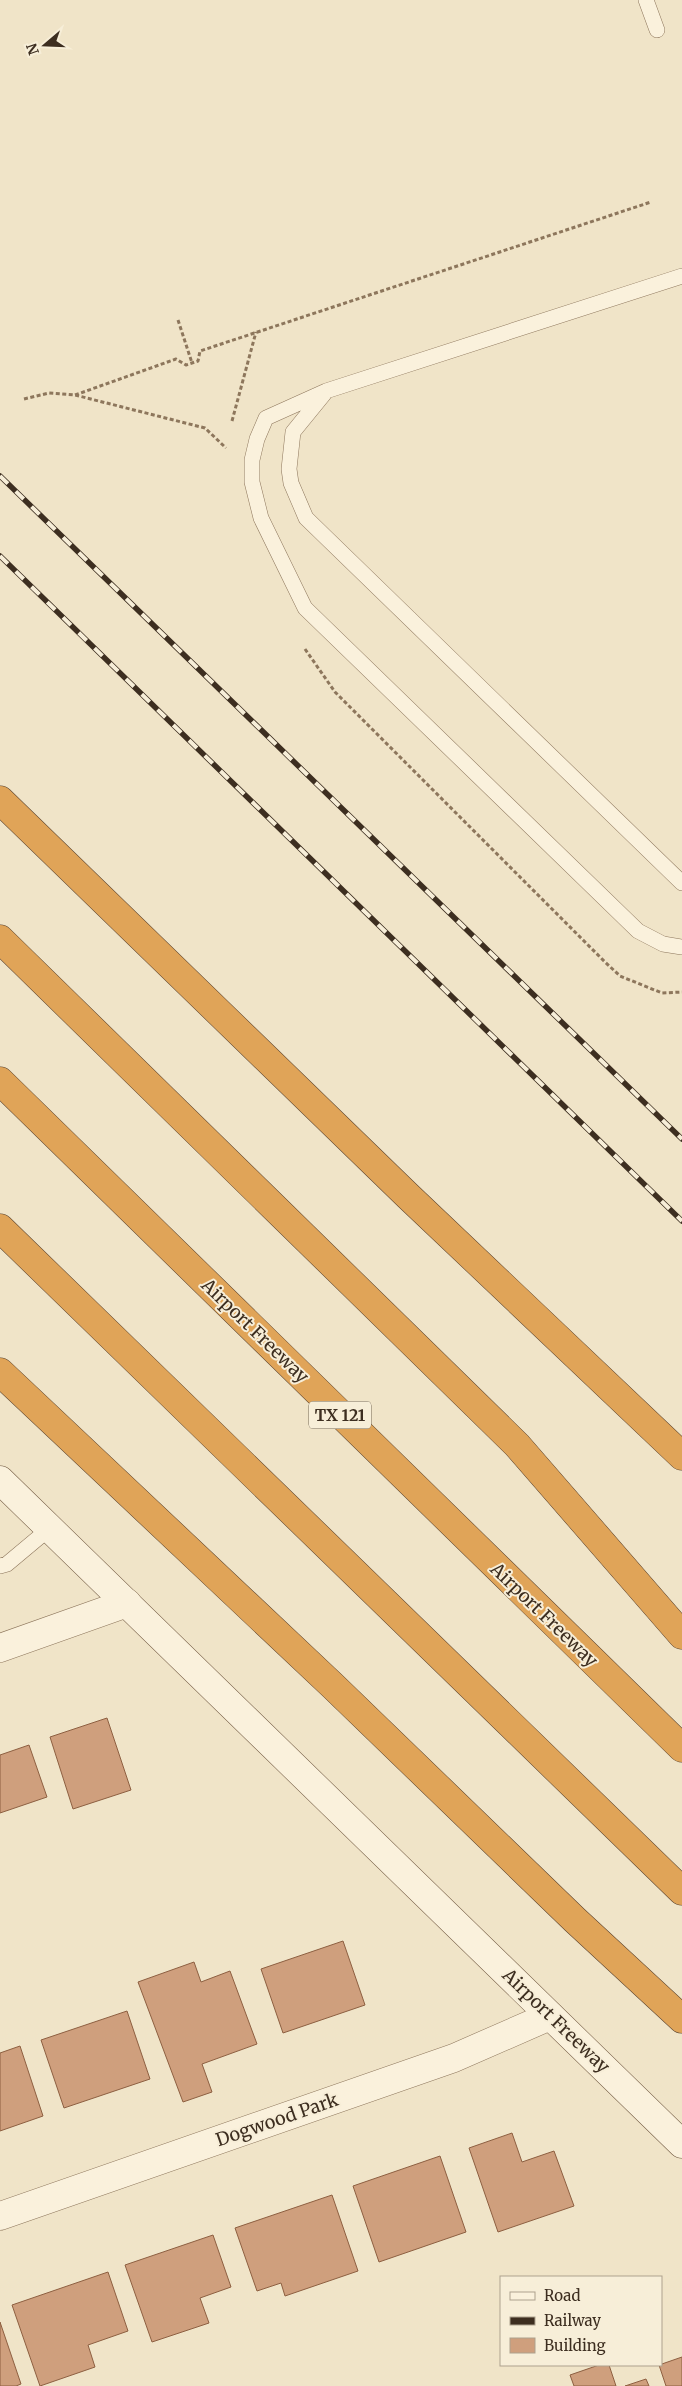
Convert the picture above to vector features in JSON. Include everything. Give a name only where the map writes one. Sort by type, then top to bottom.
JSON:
[{"type":"highway","points":[[0,800],[408,1196],[682,1456]]},
{"type":"highway","points":[[0,939],[518,1445],[682,1635]]},
{"type":"highway","name":"Airport Freeway","points":[[0,1082],[682,1748]]},
{"type":"highway","points":[[0,1228],[682,1892]]},
{"type":"highway","points":[[0,1372],[333,1686],[575,1920],[682,2019]]},
{"type":"main road","name":"Airport Freeway","points":[[0,1480],[682,2144]]},
{"type":"main road","points":[[0,1648],[127,1604]]},
{"type":"main road","name":"Dogwood Park","points":[[0,2216],[454,2058],[550,2016]]},
{"type":"lane","points":[[646,0],[656,30]]},
{"type":"lane","points":[[682,276],[326,391],[266,418],[257,439],[252,460],[252,482],[261,518],[306,608],[638,931],[663,944],[682,947]]},
{"type":"lane","points":[[326,391],[293,432],[289,470],[291,484],[306,518],[682,883]]},
{"type":"lane","points":[[0,1566],[7,1564],[50,1528]]},
{"type":"path","points":[[75,395],[176,359],[186,365],[198,361],[200,351],[651,202]]},
{"type":"path","points":[[178,320],[192,363]]},
{"type":"path","points":[[24,399],[49,393],[75,395],[205,428],[229,450]]},
{"type":"building","points":[[107,1718],[131,1790],[73,1809],[50,1737]]},
{"type":"building","points":[[29,1745],[47,1797],[0,1813],[0,1755]]},
{"type":"building","points":[[343,1941],[365,2005],[283,2033],[261,1969]]},
{"type":"building","points":[[194,1962],[201,1982],[230,1971],[257,2044],[202,2064],[212,2092],[183,2102],[138,1982]]},
{"type":"building","points":[[127,2011],[150,2079],[64,2108],[41,2040]]},
{"type":"building","points":[[20,2046],[43,2116],[0,2131],[0,2053]]},
{"type":"building","points":[[512,2133],[522,2162],[554,2151],[574,2206],[498,2232],[469,2148]]},
{"type":"building","points":[[440,2156],[466,2232],[379,2262],[353,2186]]},
{"type":"building","points":[[332,2195],[358,2271],[285,2296],[281,2283],[257,2291],[235,2228]]},
{"type":"building","points":[[213,2235],[231,2287],[200,2298],[209,2323],[152,2342],[125,2265]]},
{"type":"building","points":[[108,2272],[128,2331],[88,2345],[95,2367],[40,2386],[12,2305]]},
{"type":"building","points":[[0,2322],[21,2384],[16,2386],[0,2386]]},
{"type":"building","points":[[682,2357],[682,2386],[666,2386],[659,2366],[662,2366],[662,2364]]},
{"type":"building","points":[[596,2366],[609,2366],[616,2386],[574,2386],[570,2375]]},
{"type":"building","points":[[646,2379],[649,2386],[625,2386]]},
{"type":"railway","points":[[0,476],[682,1139]]},
{"type":"railway","points":[[0,556],[682,1221]]}]
